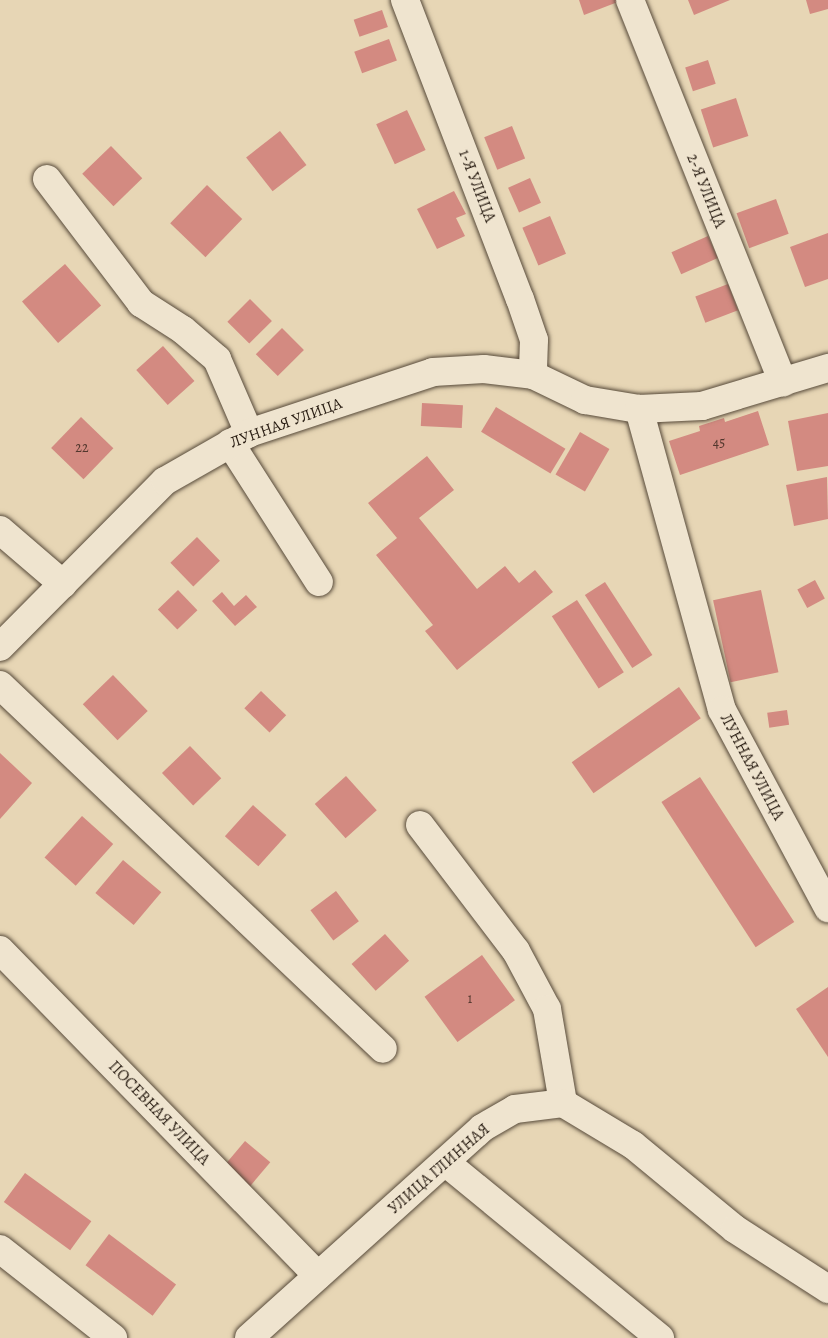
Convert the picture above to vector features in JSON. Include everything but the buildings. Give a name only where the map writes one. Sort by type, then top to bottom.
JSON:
[{"type":"street","name":"1-Я УЛИЦА","points":[[405,0],[534,340],[533,375]]},
{"type":"street","name":"2-Я УЛИЦА","points":[[630,0],[783,382]]},
{"type":"street","points":[[47,178],[141,303],[183,330],[217,359],[239,438],[320,582]]},
{"type":"street","name":"ЛУННАЯ УЛИЦА","points":[[0,647],[165,481],[239,438],[433,372],[484,369],[533,375],[585,400],[639,409],[702,406],[828,368]]},
{"type":"street","name":"ЛУННАЯ УЛИЦА","points":[[639,409],[722,710],[828,908]]},
{"type":"street","points":[[0,530],[63,584]]},
{"type":"street","points":[[0,685],[383,1049]]},
{"type":"street","points":[[420,825],[516,951],[548,1009],[563,1103],[633,1145],[735,1229],[828,1289]]},
{"type":"street","name":"ПОСЕВНАЯ УЛИЦА","points":[[0,950],[318,1276]]},
{"type":"street","name":"УЛИЦА ГЛИННАЯ","points":[[249,1338],[482,1128],[515,1109],[563,1103]]},
{"type":"street","points":[[445,1162],[660,1338]]},
{"type":"street","points":[[0,1249],[113,1338]]}]
